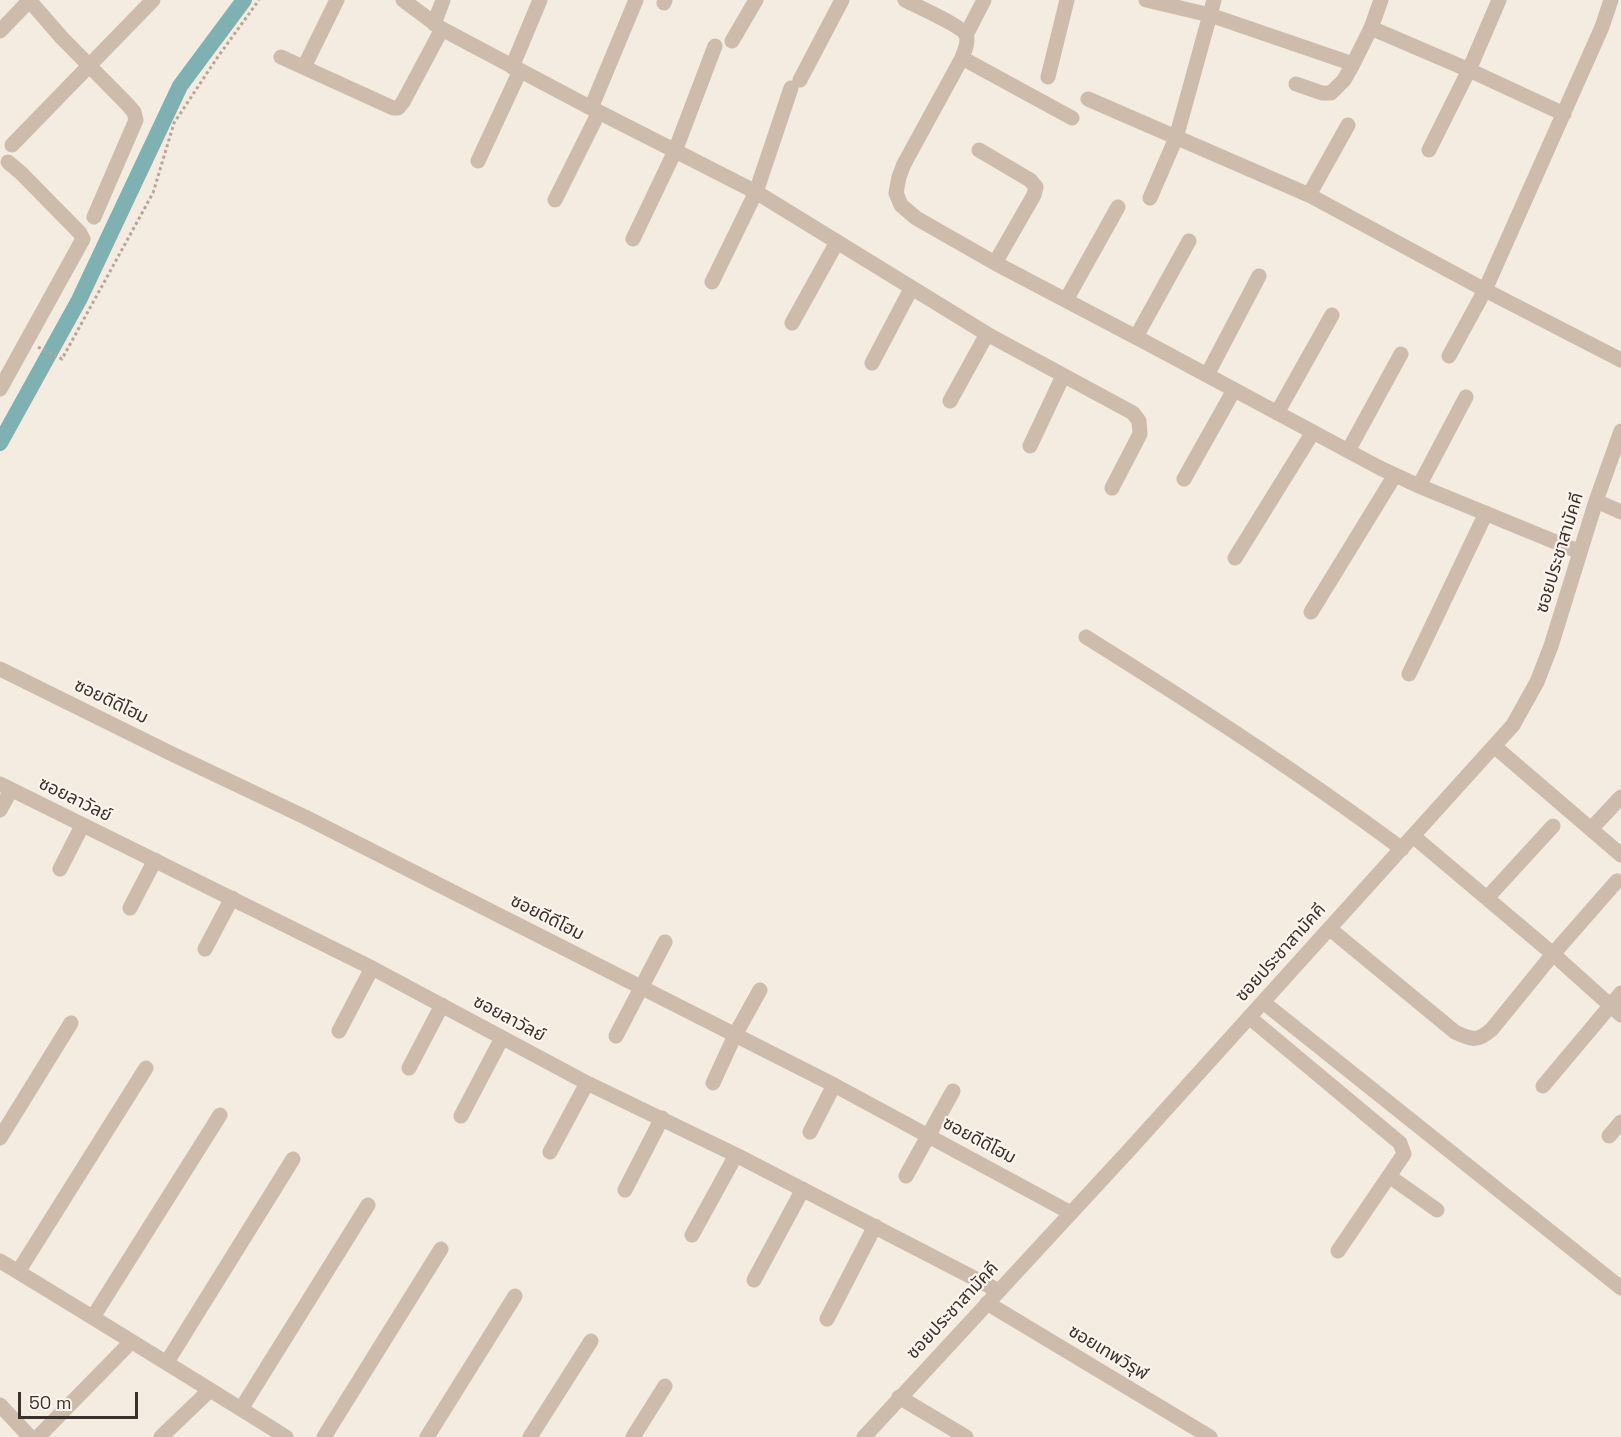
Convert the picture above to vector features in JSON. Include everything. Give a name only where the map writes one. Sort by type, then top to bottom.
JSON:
[{"type":"street","points":[[0,31],[29,0],[62,38],[134,112],[136,120],[94,217]]},
{"type":"street","points":[[12,145],[153,0]]},
{"type":"street","points":[[304,67],[338,0]]},
{"type":"street","points":[[403,0],[438,26],[516,69],[756,192],[987,334],[1133,413],[1139,422],[1140,434],[1112,488]]},
{"type":"street","points":[[281,57],[393,108],[398,108],[404,102],[438,26],[443,0]]},
{"type":"street","points":[[478,161],[516,69],[540,0]]},
{"type":"street","points":[[555,200],[595,110],[636,0]]},
{"type":"street","points":[[732,41],[756,0]]},
{"type":"street","points":[[712,282],[756,192],[796,84],[842,0]]},
{"type":"street","points":[[905,0],[959,27],[966,35]]},
{"type":"street","points":[[984,0],[966,35],[962,58],[904,164],[896,193],[901,205],[916,218],[995,263],[1347,451],[1419,486],[1580,552]]},
{"type":"street","points":[[1048,77],[1067,0]]},
{"type":"street","points":[[1146,0],[1210,15],[1353,64]]},
{"type":"street","points":[[1150,198],[1176,138],[1214,0]]},
{"type":"street","points":[[1296,84],[1322,93],[1331,93],[1344,80],[1353,64],[1371,28],[1381,0]]},
{"type":"street","points":[[1429,150],[1469,70],[1498,0]]},
{"type":"street","points":[[1449,356],[1485,290],[1602,27],[1611,0]]},
{"type":"street","points":[[1371,28],[1564,114]]},
{"type":"street","points":[[633,239],[675,151],[715,46]]},
{"type":"street","points":[[962,58],[1072,118]]},
{"type":"street","points":[[1089,99],[1309,195],[1621,360]]},
{"type":"street","points":[[1309,195],[1348,125]]},
{"type":"street","points":[[979,150],[1030,180],[1036,187],[1034,195],[995,263]]},
{"type":"street","points":[[0,389],[83,239],[80,233],[8,162]]},
{"type":"street","points":[[1066,300],[1118,207]]},
{"type":"street","points":[[1136,337],[1189,241]]},
{"type":"street","points":[[792,324],[837,242]]},
{"type":"street","points":[[1207,375],[1259,276]]},
{"type":"street","points":[[872,363],[911,289]]},
{"type":"street","points":[[1277,413],[1332,315]]},
{"type":"street","points":[[950,401],[987,334]]},
{"type":"street","points":[[1347,451],[1401,354]]},
{"type":"street","points":[[1030,446],[1064,376]]},
{"type":"street","points":[[1184,479],[1234,390]]},
{"type":"street","points":[[1419,486],[1466,397]]},
{"type":"street","name":"ซอยประชาสามัคคี","points":[[864,1437],[1250,1017],[1513,725],[1537,682],[1551,646],[1596,501],[1621,431]]},
{"type":"street","points":[[1235,558],[1313,432]]},
{"type":"street","points":[[1311,612],[1395,475]]},
{"type":"street","points":[[1596,501],[1621,512]]},
{"type":"street","points":[[1409,674],[1486,513]]},
{"type":"street","points":[[1086,638],[1173,692],[1348,809],[1402,849]]},
{"type":"street","name":"ซอยดีดีโฮม","points":[[0,669],[305,817],[834,1085],[1071,1213]]},
{"type":"street","points":[[1494,746],[1621,855]]},
{"type":"street","points":[[0,810],[6,787]]},
{"type":"street","name":"ซอยลาวัลย์","points":[[6,787],[372,968],[587,1083],[736,1155],[999,1291]]},
{"type":"street","points":[[1591,830],[1621,797]]},
{"type":"street","points":[[60,869],[82,826]]},
{"type":"street","points":[[1487,898],[1553,826]]},
{"type":"street","points":[[1413,836],[1616,1010]]},
{"type":"street","points":[[130,908],[155,860]]},
{"type":"street","points":[[1330,928],[1455,1032],[1470,1039],[1482,1038],[1617,881]]},
{"type":"street","points":[[205,949],[232,898]]},
{"type":"street","points":[[616,1036],[665,942]]},
{"type":"street","points":[[339,1031],[372,968]]},
{"type":"street","points":[[713,1083],[735,1035],[760,990]]},
{"type":"street","points":[[1543,1086],[1616,1010],[1621,993]]},
{"type":"street","points":[[1263,1002],[1621,1288]]},
{"type":"street","points":[[409,1068],[442,1005]]},
{"type":"street","points":[[1250,1017],[1400,1143],[1404,1154],[1338,1251]]},
{"type":"street","points":[[0,1138],[71,1023]]},
{"type":"street","points":[[460,1116],[502,1038]]},
{"type":"street","points":[[18,1272],[146,1068]]},
{"type":"street","points":[[550,1152],[587,1083]]},
{"type":"street","points":[[810,1132],[834,1085]]},
{"type":"street","points":[[906,1176],[953,1091]]},
{"type":"street","points":[[93,1317],[220,1115]]},
{"type":"street","points":[[626,1190],[662,1118]]},
{"type":"street","points":[[1609,1136],[1621,1122]]},
{"type":"street","points":[[692,1235],[736,1155]]},
{"type":"street","points":[[167,1362],[293,1159]]},
{"type":"street","points":[[1389,1176],[1437,1210]]},
{"type":"street","points":[[754,1280],[803,1189]]},
{"type":"street","points":[[241,1409],[368,1205]]},
{"type":"street","points":[[827,1319],[875,1226]]},
{"type":"street","points":[[324,1437],[441,1249]]},
{"type":"street","points":[[0,1261],[286,1437]]},
{"type":"street","points":[[427,1437],[515,1296]]},
{"type":"street","name":"ซอยเทพวิรุฬ","points":[[987,1303],[1210,1437]]},
{"type":"street","points":[[530,1437],[591,1341]]},
{"type":"street","points":[[38,1437],[131,1342]]},
{"type":"street","points":[[633,1437],[665,1386]]},
{"type":"street","points":[[161,1437],[210,1390]]},
{"type":"street","points":[[899,1397],[966,1437]]},
{"type":"street","points":[[0,1405],[30,1437]]},
{"type":"path","points":[[26,341],[62,359],[153,193],[174,123],[217,58],[260,0]]},
{"type":"waterway","points":[[0,443],[79,300],[180,86],[244,0]]}]
